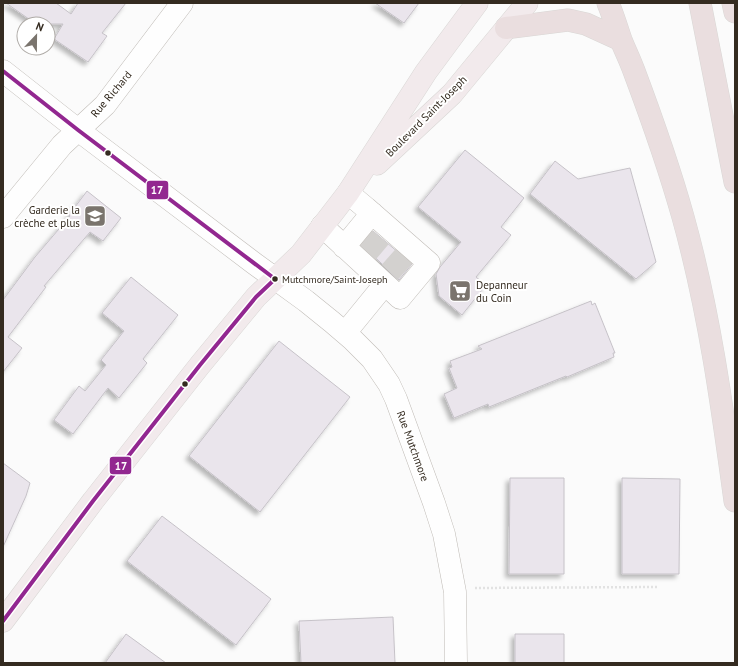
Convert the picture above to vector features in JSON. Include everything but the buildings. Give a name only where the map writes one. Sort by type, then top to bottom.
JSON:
[{"type":"highway","points":[[608,3],[621,40],[634,70],[661,147],[676,193],[690,246],[712,343],[735,501]]},
{"type":"highway","points":[[700,3],[735,182]]},
{"type":"highway","points":[[733,3],[735,12]]},
{"type":"highway","points":[[506,28],[568,20],[586,24],[621,40]]},
{"type":"main road","name":"Boulevard Saint-Joseph","points":[[3,621],[93,500],[190,377],[256,297],[301,254],[350,190],[426,72],[477,3]]},
{"type":"main road","name":"Boulevard Saint-Joseph","points":[[350,190],[452,94],[527,3]]},
{"type":"street","name":"Rue Richard","points":[[3,217],[62,146],[105,105],[182,3]]},
{"type":"street","name":"Rue Mutchmore","points":[[3,71],[78,130],[306,301],[345,333],[372,359],[389,384],[396,399],[444,534],[455,592],[456,663]]},
{"type":"street","points":[[322,226],[386,279],[400,298],[430,262],[409,250],[386,232],[372,213],[350,190]]},
{"type":"street","points":[[357,254],[372,213]]},
{"type":"street","points":[[345,333],[386,279]]},
{"type":"path","points":[[474,588],[658,587]]},
{"type":"tunnel","points":[[366,254],[382,235]]},
{"type":"tunnel","points":[[390,272],[406,254]]},
{"type":"transit line","name":"17","points":[[3,71],[78,130],[275,279],[256,297],[200,365],[93,501],[3,621]]},
{"type":"place","name":"Garderie la crèche et plus","points":[[95,216]]},
{"type":"place","name":"Mutchmore/Saint-Joseph","points":[[275,279]]},
{"type":"place","name":"Depanneur du Coin","points":[[460,291]]}]
